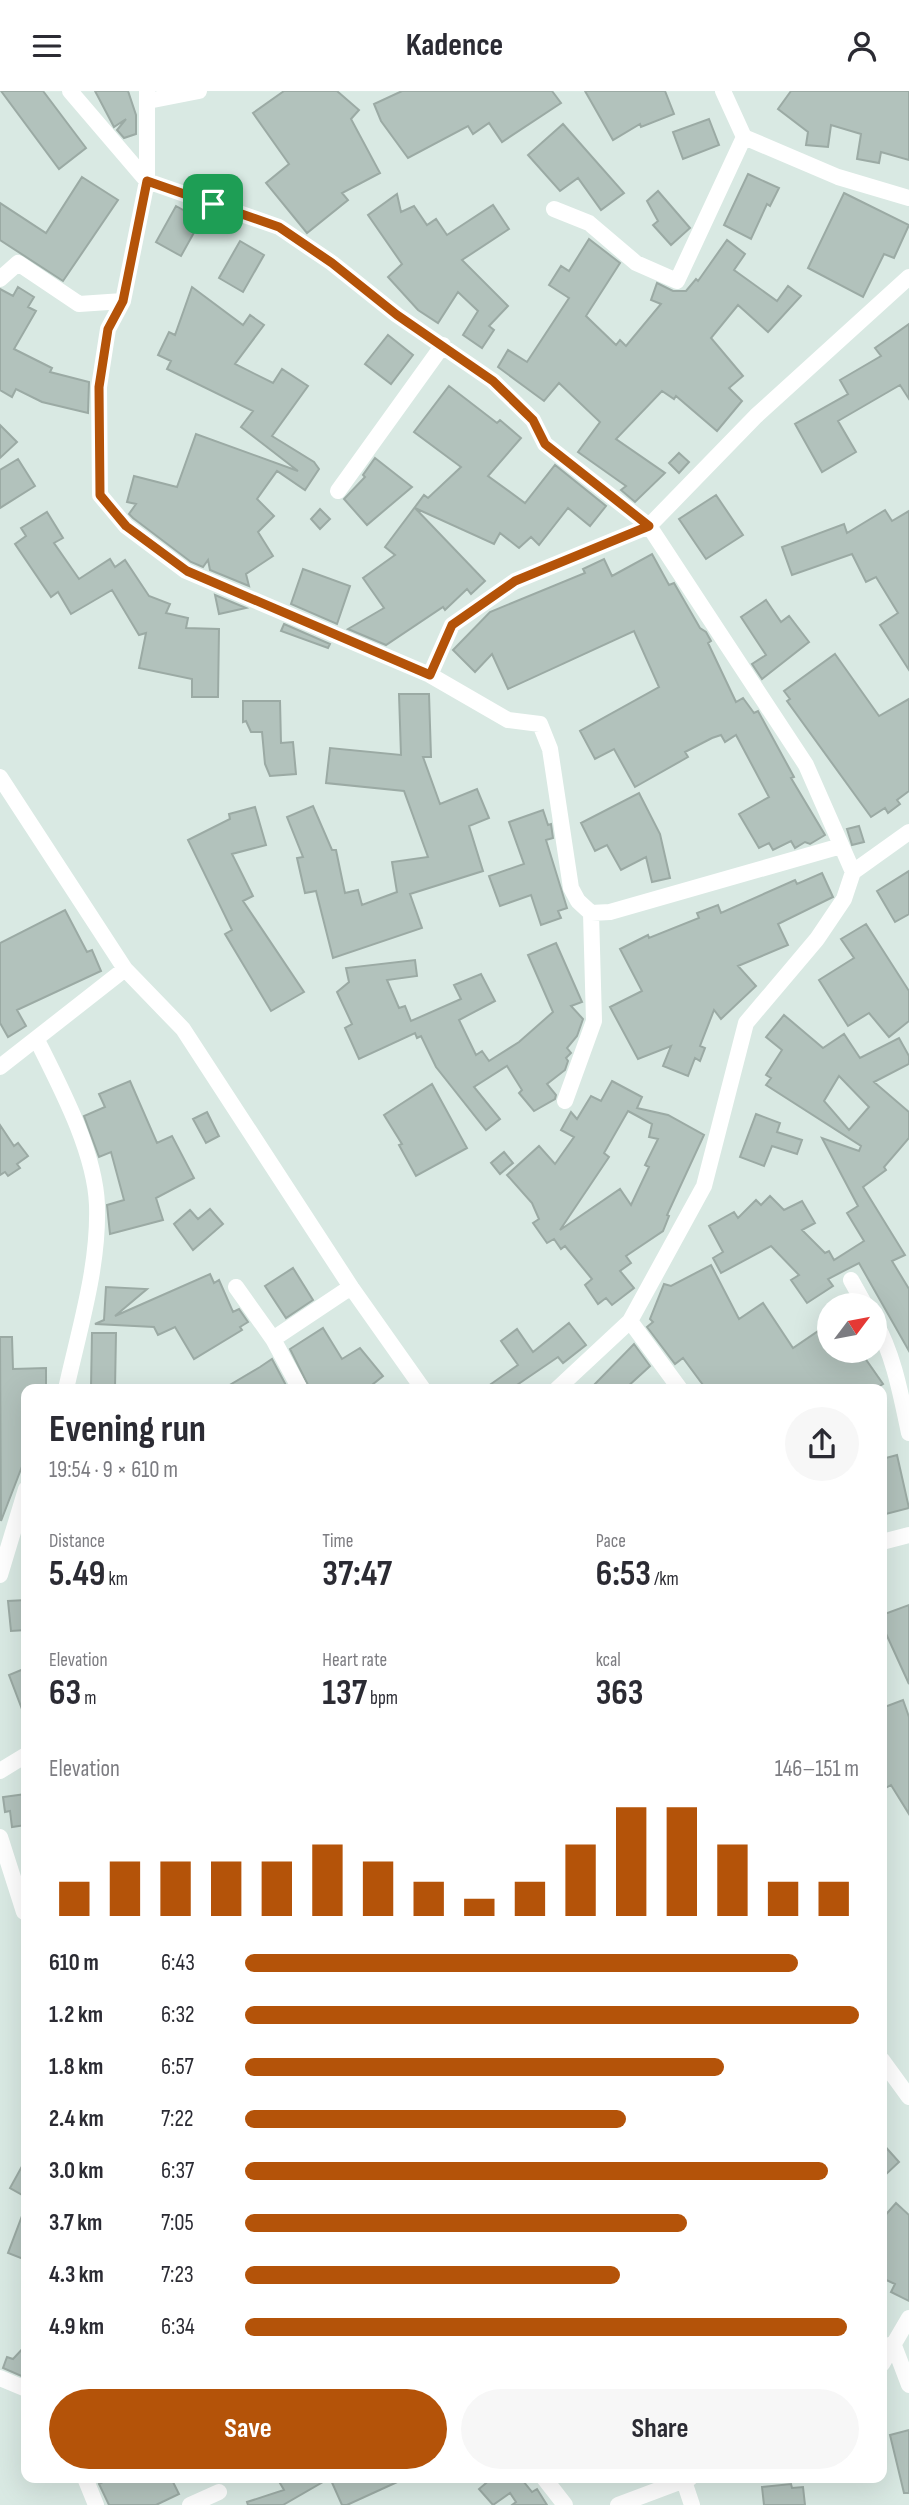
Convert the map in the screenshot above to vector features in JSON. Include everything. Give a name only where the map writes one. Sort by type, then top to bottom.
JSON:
[{"type":"street","points":[[71,91],[147,181],[279,227],[332,263],[397,315],[443,345],[514,399],[533,420],[545,444],[649,526],[806,765],[853,872]]},
{"type":"street","points":[[199,91],[148,96],[147,181],[123,301],[108,329],[99,387],[100,495],[126,526],[187,571],[430,675],[508,720],[540,724],[550,749],[571,888],[578,901],[591,913],[594,1021],[565,1101]]},
{"type":"street","points":[[723,91],[744,137],[838,177],[909,198]]},
{"type":"street","points":[[554,209],[589,223],[636,263],[677,281],[744,137]]},
{"type":"street","points":[[0,279],[18,263],[79,304],[123,301]]},
{"type":"street","points":[[430,675],[452,625],[515,581],[649,526],[756,416],[909,277]]},
{"type":"street","points":[[338,491],[443,345]]},
{"type":"street","points":[[0,777],[125,969],[183,1029],[351,1287],[420,1384]]},
{"type":"street","points":[[562,1384],[630,1321],[704,1186],[746,1023],[817,939],[844,899],[853,872],[909,832]]},
{"type":"street","points":[[591,913],[610,912],[841,846]]},
{"type":"street","points":[[0,1067],[37,1040],[68,1011],[125,969]]},
{"type":"street","points":[[37,1040],[62,1090],[90,1165],[97,1205],[92,1269],[67,1384]]},
{"type":"street","points":[[851,1280],[859,1293]]},
{"type":"street","points":[[236,1287],[273,1339],[297,1384]]},
{"type":"street","points":[[273,1339],[351,1287]]},
{"type":"street","points":[[630,1321],[676,1384]]},
{"type":"street","points":[[887,1349],[900,1390],[909,1433]]},
{"type":"street","points":[[0,1575],[21,1506]]},
{"type":"street","points":[[887,1541],[909,1535]]},
{"type":"street","points":[[0,1771],[21,1758]]},
{"type":"street","points":[[0,1837],[21,1905]]},
{"type":"street","points":[[887,2066],[907,2091]]},
{"type":"street","points":[[887,2354],[909,2318]]},
{"type":"street","points":[[892,2343],[909,2385]]},
{"type":"street","points":[[0,2378],[21,2387]]},
{"type":"street","points":[[87,2483],[96,2505]]},
{"type":"street","points":[[548,2483],[565,2505]]},
{"type":"street","points":[[618,2505],[676,2483]]},
{"type":"street","points":[[688,2483],[692,2505]]},
{"type":"street","points":[[190,2505],[219,2492]]},
{"type":"building","points":[[1,91],[43,91],[86,148],[59,169]]},
{"type":"building","points":[[95,91],[128,91],[136,115],[136,134],[124,138],[117,130],[126,119],[114,127]]},
{"type":"building","points":[[284,91],[337,91],[359,110],[351,119],[380,173],[342,193],[348,200],[307,233],[266,183],[289,164],[253,113]]},
{"type":"building","points":[[402,91],[552,91],[561,103],[502,142],[489,123],[473,134],[468,126],[408,158],[381,121],[374,104]]},
{"type":"building","points":[[585,91],[665,91],[674,114],[641,127],[640,124],[613,140]]},
{"type":"building","points":[[791,91],[909,91],[909,160],[881,152],[879,163],[857,159],[861,134],[831,125],[828,147],[806,145],[808,132],[778,109]]},
{"type":"building","points":[[709,119],[719,145],[683,159],[673,132]]},
{"type":"building","points":[[563,124],[624,193],[601,210],[578,178],[560,191],[528,155]]},
{"type":"building","points":[[748,174],[779,188],[770,206],[767,204],[751,239],[724,225]]},
{"type":"building","points":[[82,177],[118,200],[63,281],[0,240],[0,203],[46,233]]},
{"type":"building","points":[[658,191],[690,228],[671,245],[653,225],[658,221],[647,201]]},
{"type":"building","points":[[844,193],[909,225],[894,258],[884,254],[863,297],[808,268]]},
{"type":"building","points":[[397,194],[401,212],[414,206],[427,225],[436,219],[447,235],[493,205],[509,229],[462,260],[508,306],[489,326],[494,330],[482,348],[463,335],[478,311],[458,292],[438,323],[418,310],[388,277],[402,264],[368,215]]},
{"type":"building","points":[[176,206],[201,220],[181,256],[156,242]]},
{"type":"building","points":[[589,239],[620,263],[586,316],[616,345],[620,340],[626,346],[661,304],[651,300],[657,283],[673,291],[686,291],[696,279],[698,281],[727,240],[745,254],[734,270],[777,301],[788,286],[801,296],[768,332],[738,305],[711,338],[743,376],[729,388],[742,401],[717,431],[676,396],[674,399],[662,391],[616,439],[665,473],[635,502],[621,490],[626,486],[578,452],[600,422],[559,383],[544,401],[498,367],[508,350],[527,362],[569,298],[549,285],[561,266],[569,271]]},
{"type":"building","points":[[240,241],[264,255],[243,292],[219,278]]},
{"type":"building","points":[[18,287],[34,297],[28,307],[36,311],[14,349],[52,368],[50,372],[89,382],[88,413],[42,402],[16,389],[12,397],[0,390],[0,289],[13,296]]},
{"type":"building","points":[[192,287],[243,325],[250,315],[264,325],[235,364],[273,383],[282,369],[308,386],[272,436],[314,462],[319,469],[305,490],[277,471],[257,499],[274,516],[258,532],[273,556],[246,574],[249,586],[210,570],[208,560],[203,567],[191,562],[129,514],[136,504],[127,502],[134,476],[177,487],[196,434],[298,471],[241,427],[253,411],[167,369],[171,361],[158,355],[169,332],[175,335]]},
{"type":"building","points":[[909,324],[909,399],[900,385],[838,421],[856,452],[822,472],[795,424],[848,394],[840,380],[881,356],[875,348]]},
{"type":"building","points":[[388,335],[413,355],[391,384],[365,364]]},
{"type":"building","points":[[449,386],[497,423],[500,420],[521,438],[488,476],[525,503],[555,465],[606,506],[590,526],[568,508],[539,545],[531,537],[519,548],[500,533],[494,544],[415,508],[485,581],[471,594],[467,589],[445,610],[443,607],[386,645],[348,629],[384,608],[363,578],[395,555],[385,547],[424,495],[428,498],[461,467],[414,432]]},
{"type":"building","points":[[0,425],[17,442],[0,458]]},
{"type":"building","points":[[679,453],[689,462],[679,473],[669,463]]},
{"type":"building","points":[[375,458],[412,487],[367,525],[344,499],[365,477],[363,475]]},
{"type":"building","points":[[18,459],[35,486],[0,508],[0,470]]},
{"type":"building","points":[[716,495],[743,535],[706,559],[679,519]]},
{"type":"building","points":[[320,509],[330,519],[320,529],[311,519]]},
{"type":"building","points":[[885,510],[892,521],[909,511],[909,670],[880,625],[898,613],[876,577],[866,582],[852,554],[792,575],[782,547],[844,524],[847,533]]},
{"type":"building","points":[[47,512],[63,538],[54,543],[79,579],[110,559],[115,567],[125,560],[149,596],[170,604],[166,613],[188,618],[186,628],[219,629],[218,697],[192,697],[192,679],[139,668],[146,633],[139,635],[112,590],[71,614],[58,592],[51,597],[15,544],[26,536],[21,528]]},
{"type":"building","points":[[652,554],[669,585],[674,583],[700,628],[706,632],[711,641],[708,643],[736,702],[743,698],[754,713],[758,711],[794,777],[791,778],[825,835],[810,844],[805,842],[795,848],[791,841],[773,850],[769,843],[759,848],[739,814],[769,797],[736,735],[725,742],[721,735],[712,738],[685,752],[688,757],[635,787],[614,749],[595,759],[580,731],[659,687],[634,631],[508,689],[492,654],[475,672],[453,650],[490,612],[585,573],[583,569],[604,559],[612,576]]},
{"type":"building","points":[[303,569],[350,586],[337,624],[291,604]]},
{"type":"building","points":[[215,595],[246,608],[219,614]]},
{"type":"building","points":[[766,600],[781,622],[789,616],[809,642],[762,679],[752,664],[766,655],[741,617]]},
{"type":"building","points":[[284,624],[330,644],[328,648],[281,631]]},
{"type":"building","points":[[835,654],[879,716],[909,699],[909,791],[897,800],[900,804],[888,813],[885,808],[871,817],[787,701],[790,699],[784,691]]},
{"type":"building","points":[[399,694],[429,694],[431,757],[423,757],[440,804],[477,789],[489,818],[469,826],[483,871],[410,894],[422,928],[333,958],[316,891],[305,893],[297,858],[303,857],[287,817],[313,806],[332,850],[336,850],[345,893],[358,890],[362,905],[397,892],[392,862],[428,857],[404,791],[326,783],[330,748],[401,755]]},
{"type":"building","points":[[243,701],[280,701],[281,743],[293,742],[296,774],[270,776],[265,764],[262,732],[251,732],[246,721],[243,722]]},
{"type":"building","points":[[639,793],[660,834],[670,878],[652,882],[646,857],[621,870],[607,845],[595,851],[581,823]]},
{"type":"building","points":[[255,807],[266,845],[232,854],[253,896],[243,901],[304,992],[271,1011],[225,934],[232,930],[188,840],[230,819],[229,814]]},
{"type":"building","points":[[543,810],[548,825],[551,824],[553,838],[546,840],[567,908],[558,911],[561,918],[541,925],[531,895],[500,906],[489,876],[524,864],[509,822]]},
{"type":"building","points":[[859,826],[864,842],[852,845],[847,829]]},
{"type":"building","points":[[909,871],[909,914],[895,922],[877,891]]},
{"type":"building","points":[[822,873],[833,897],[778,924],[788,945],[738,966],[756,986],[721,1019],[714,1010],[700,1046],[705,1048],[700,1061],[695,1058],[688,1076],[663,1066],[671,1046],[638,1059],[610,1007],[642,991],[620,949],[648,935],[649,938],[699,918],[697,913],[718,905],[721,913],[795,880],[797,884]]},
{"type":"building","points":[[65,910],[87,952],[92,950],[101,971],[17,1010],[26,1026],[8,1037],[0,1023],[0,943]]},
{"type":"building","points":[[866,924],[909,991],[909,1021],[889,1037],[869,1013],[848,1026],[819,980],[854,958],[841,939]]},
{"type":"building","points":[[556,943],[582,1002],[571,1006],[583,1019],[577,1036],[567,1048],[571,1053],[566,1058],[568,1061],[565,1070],[547,1084],[556,1095],[555,1099],[534,1111],[519,1093],[522,1090],[507,1066],[474,1087],[500,1119],[486,1130],[436,1067],[421,1036],[417,1038],[415,1033],[359,1059],[345,1028],[352,1024],[337,992],[349,982],[346,968],[415,960],[417,976],[387,980],[399,1008],[405,1006],[411,1021],[461,999],[454,985],[481,974],[495,1001],[459,1020],[476,1055],[482,1051],[489,1061],[519,1042],[553,1012],[528,955]]},
{"type":"building","points":[[784,1015],[823,1048],[844,1034],[860,1058],[899,1038],[909,1056],[909,1064],[874,1082],[909,1112],[909,1138],[884,1167],[886,1170],[863,1187],[905,1255],[892,1261],[909,1289],[909,1351],[887,1312],[887,1293],[876,1293],[859,1263],[828,1279],[833,1286],[822,1293],[817,1293],[817,1296],[807,1303],[791,1280],[799,1275],[771,1246],[721,1273],[713,1258],[723,1252],[709,1226],[734,1212],[738,1218],[756,1200],[761,1205],[770,1196],[784,1210],[802,1201],[815,1223],[802,1230],[825,1253],[829,1251],[834,1260],[864,1241],[847,1213],[858,1206],[822,1138],[859,1151],[861,1146],[766,1085],[771,1078],[766,1075],[782,1050],[766,1037]],"holes":[[[839,1076],[869,1107],[849,1130],[824,1101]]]},
{"type":"building","points":[[130,1081],[157,1143],[172,1136],[194,1178],[156,1198],[163,1220],[110,1234],[107,1205],[124,1200],[111,1152],[99,1157],[84,1116],[105,1107],[99,1094]]},
{"type":"building","points":[[612,1081],[642,1097],[637,1108],[668,1115],[704,1135],[667,1215],[669,1216],[663,1231],[626,1256],[631,1263],[620,1271],[634,1288],[612,1305],[606,1298],[598,1304],[585,1285],[592,1279],[565,1246],[561,1249],[554,1239],[547,1243],[533,1223],[539,1219],[532,1203],[507,1175],[539,1146],[555,1164],[574,1137],[561,1130],[571,1112],[577,1119],[591,1096],[601,1101]],"holes":[[[628,1111],[652,1124],[649,1137],[658,1139],[645,1165],[649,1167],[631,1205],[620,1189],[560,1230],[609,1157],[604,1153]]]},
{"type":"building","points":[[432,1084],[467,1148],[416,1176],[399,1145],[402,1144],[384,1115]]},
{"type":"building","points":[[207,1112],[219,1136],[206,1143],[193,1119]]},
{"type":"building","points":[[756,1114],[780,1123],[777,1132],[802,1140],[797,1154],[772,1146],[764,1166],[740,1157]]},
{"type":"building","points":[[0,1125],[14,1146],[18,1143],[28,1156],[17,1164],[20,1168],[8,1176],[5,1172],[0,1175]]},
{"type":"building","points":[[504,1152],[513,1163],[500,1174],[491,1163]]},
{"type":"building","points":[[210,1209],[223,1224],[193,1250],[174,1224],[190,1210],[198,1219]]},
{"type":"building","points":[[711,1265],[739,1319],[763,1303],[793,1348],[817,1332],[817,1363],[868,1363],[883,1384],[702,1384],[683,1358],[675,1364],[647,1327],[653,1322],[650,1319],[664,1284],[671,1286]]},
{"type":"building","points":[[293,1268],[313,1300],[286,1318],[265,1286]]},
{"type":"building","points":[[210,1274],[214,1283],[219,1280],[233,1312],[239,1309],[248,1322],[240,1327],[242,1330],[194,1359],[175,1327],[158,1335],[154,1327],[95,1324],[104,1320],[106,1287],[147,1289],[115,1316]]},
{"type":"building","points":[[569,1323],[586,1345],[563,1363],[558,1357],[518,1384],[491,1384],[518,1365],[501,1341],[517,1329],[533,1352]]},
{"type":"building","points":[[323,1328],[342,1359],[360,1348],[383,1376],[373,1384],[308,1384],[290,1349]]},
{"type":"building","points":[[92,1333],[116,1333],[115,1384],[91,1384]]},
{"type":"building","points":[[0,1337],[12,1337],[13,1369],[46,1368],[46,1384],[21,1384],[21,1469],[1,1521]]},
{"type":"building","points":[[634,1344],[650,1366],[630,1384],[595,1384]]},
{"type":"building","points":[[272,1359],[285,1384],[231,1384]]},
{"type":"building","points":[[897,1455],[909,1508],[887,1514],[887,1458]]},
{"type":"building","points":[[21,1600],[21,1630],[11,1631],[8,1601]]},
{"type":"building","points":[[909,1605],[909,1684],[887,1636],[887,1613]]},
{"type":"building","points":[[21,1670],[21,1706],[9,1675]]},
{"type":"building","points":[[903,1700],[909,1717],[909,1814],[891,1785],[887,1787],[887,1706]]},
{"type":"building","points":[[21,1795],[21,1826],[12,1827],[10,1811],[5,1812],[3,1797]]},
{"type":"building","points":[[887,2149],[899,2162],[887,2173]]},
{"type":"building","points":[[21,2168],[21,2194],[10,2188]]},
{"type":"building","points":[[896,2203],[909,2215],[909,2301],[891,2292],[895,2284],[887,2280],[887,2213]]},
{"type":"building","points":[[21,2219],[21,2258],[8,2253]]},
{"type":"building","points":[[21,2350],[21,2376],[3,2368],[7,2357],[13,2359]]},
{"type":"building","points":[[909,2430],[909,2493],[904,2493],[890,2435]]},
{"type":"building","points":[[174,2483],[179,2494],[156,2505],[109,2505],[99,2484]]},
{"type":"building","points":[[280,2483],[321,2483],[283,2505],[248,2505],[247,2502],[284,2490]]},
{"type":"building","points":[[332,2483],[395,2483],[347,2505],[342,2505]]},
{"type":"building","points":[[486,2483],[525,2483],[532,2492],[537,2489],[547,2505],[512,2505],[516,2502],[510,2493],[493,2505],[479,2489]]},
{"type":"building","points":[[791,2484],[792,2488],[803,2487],[805,2505],[764,2505],[762,2487]]},
{"type":"route","points":[[147,181],[213,204],[279,227],[332,263],[397,315],[493,381],[533,420],[545,444],[649,526],[515,581],[452,625],[430,675],[187,571],[126,526],[100,495],[99,387],[108,329],[123,301],[147,181]]}]
